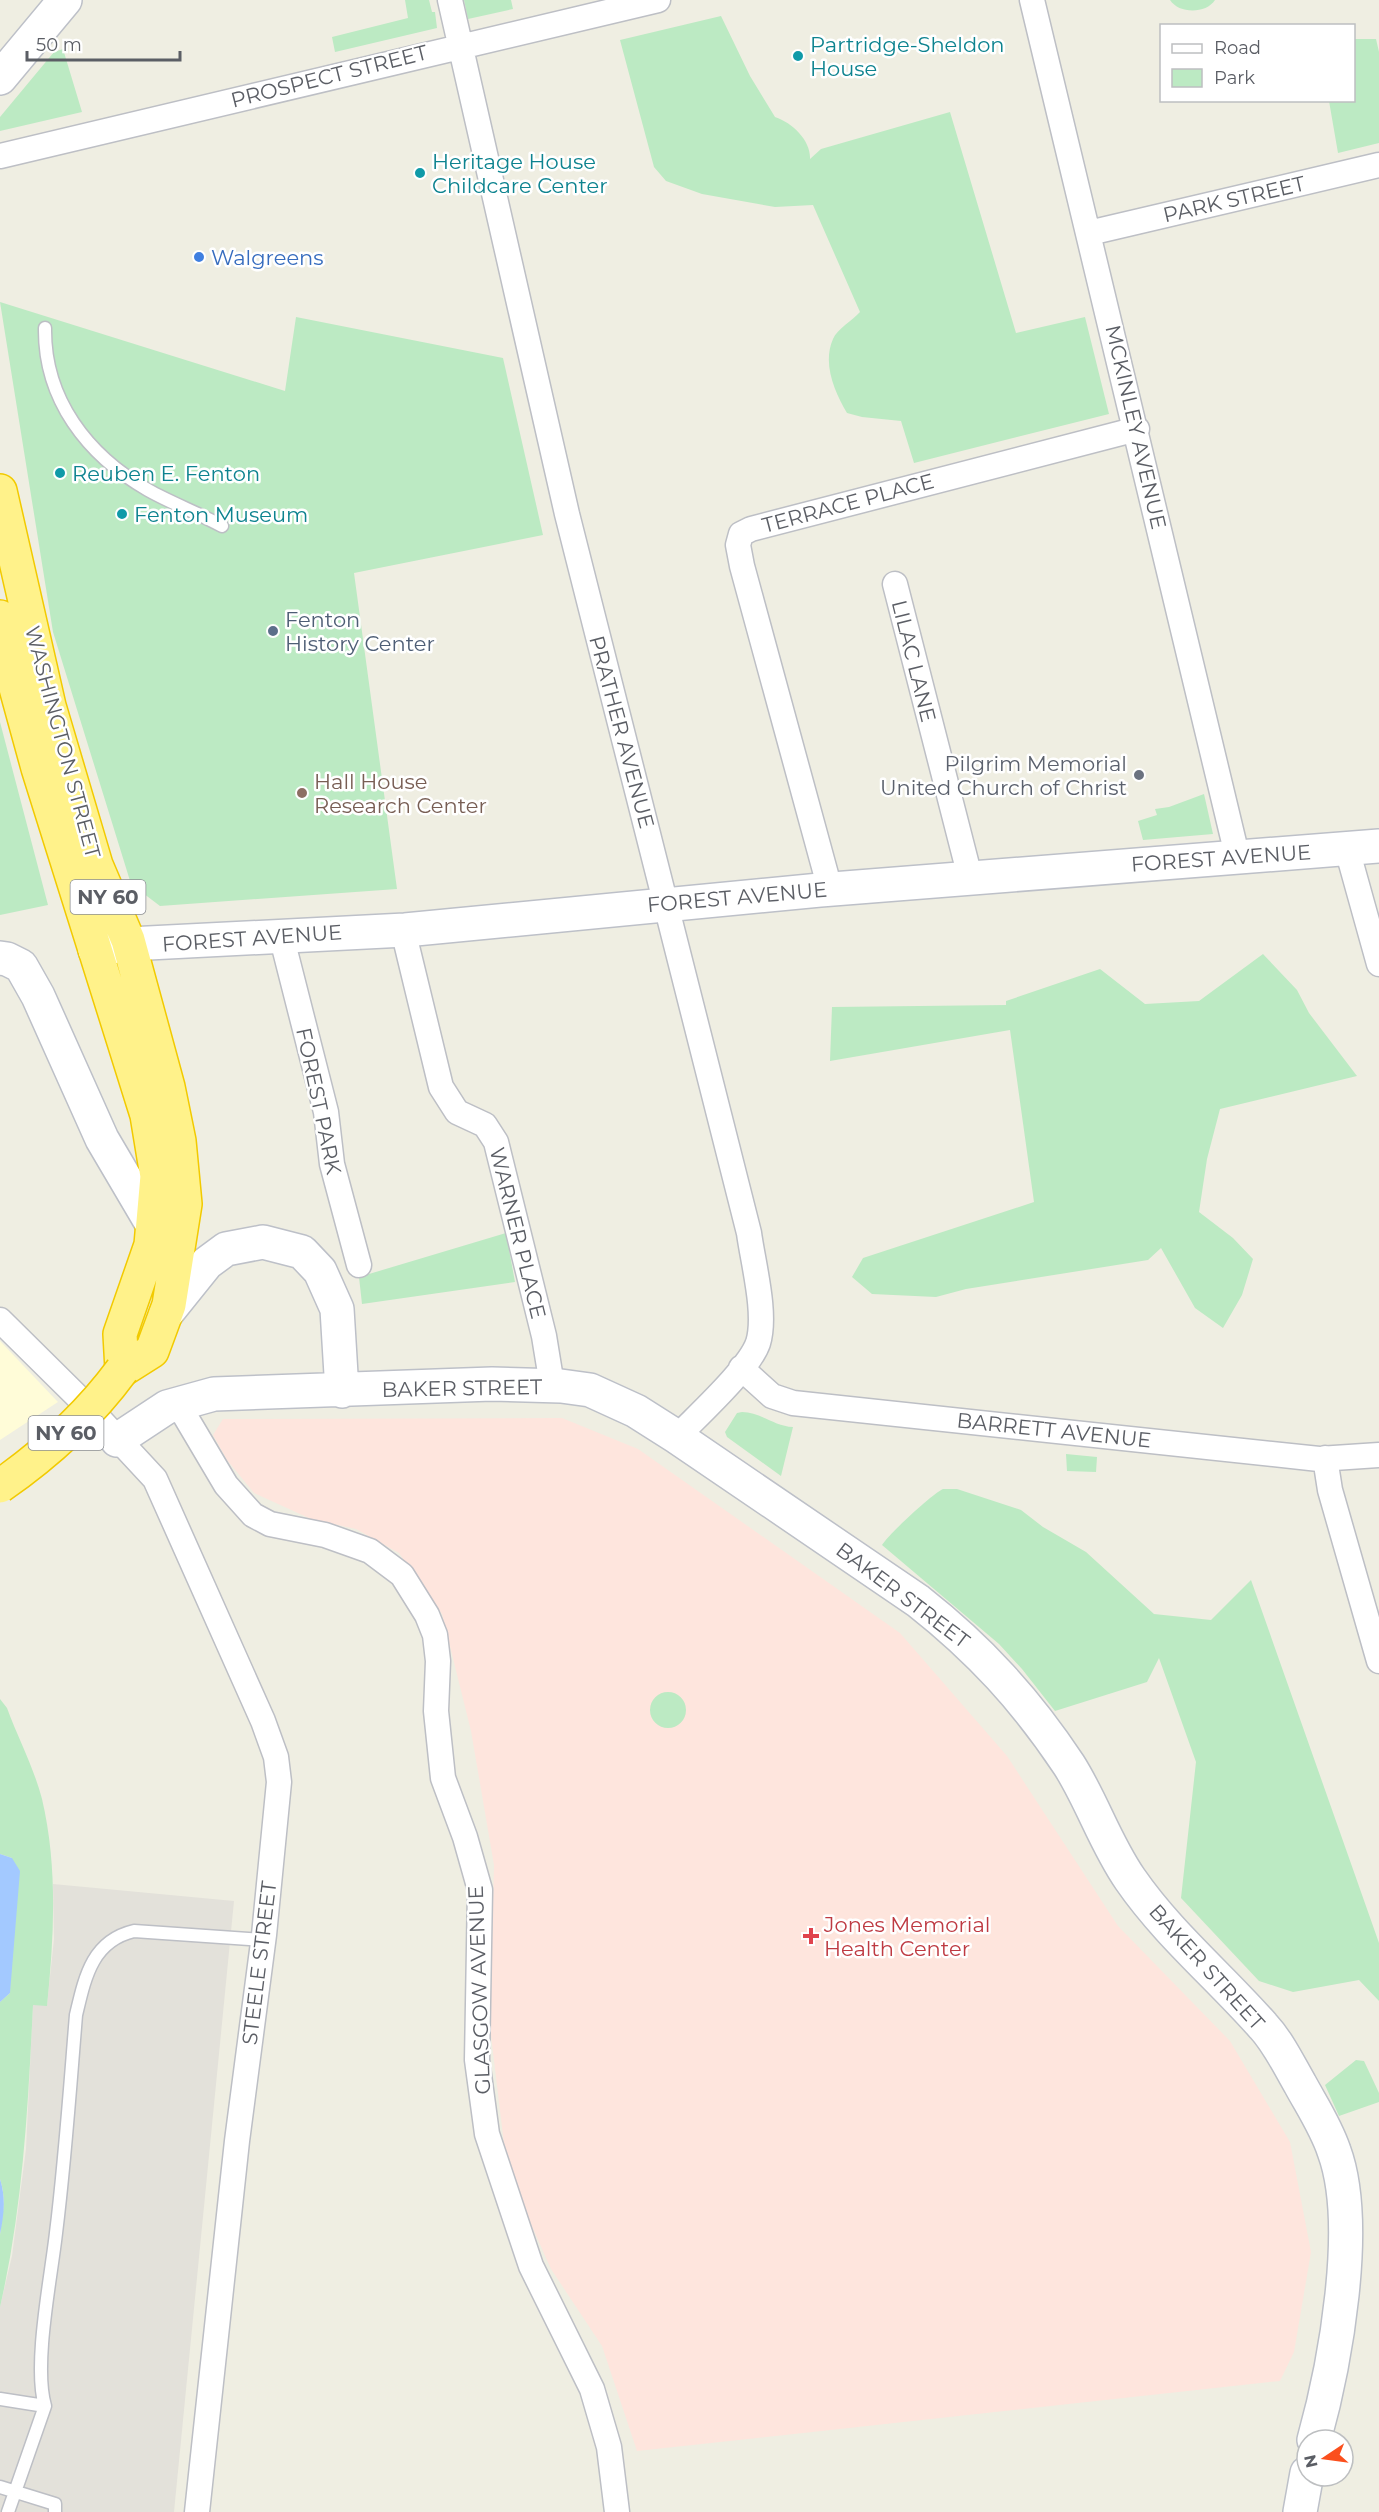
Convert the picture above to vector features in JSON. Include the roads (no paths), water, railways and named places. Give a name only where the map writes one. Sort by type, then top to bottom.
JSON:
[{"type":"highway","name":"WASHINGTON STREET","points":[[0,491],[49,706],[96,865],[129,944],[168,1087],[179,1141],[185,1204],[166,1314],[152,1351],[122,1370],[120,1334],[155,1229],[157,1176],[147,1115],[38,768],[8,659],[0,617]]},
{"type":"highway","name":"NY 60","points":[[0,1486],[60,1438],[103,1395],[122,1370]]},
{"type":"street","points":[[0,78],[12,52],[65,0]]},
{"type":"street","name":"PRATHER AVENUE","points":[[450,0],[567,514],[750,1233],[761,1323],[758,1342],[741,1368],[665,1430]]},
{"type":"street","name":"PROSPECT STREET","points":[[0,156],[460,45],[658,0]]},
{"type":"street","name":"MCKINLEY AVENUE","points":[[1032,0],[1137,429],[1237,855]]},
{"type":"street","name":"PARK STREET","points":[[1089,233],[1379,165]]},
{"type":"street","name":"TERRACE PLACE","points":[[830,889],[742,566],[738,545],[741,534],[751,529],[892,491],[1137,429]]},
{"type":"street","name":"LILAC LANE","points":[[894,584],[970,877]]},
{"type":"street","name":"FOREST AVENUE","points":[[95,950],[129,944],[403,930],[830,889],[1237,855],[1379,846]]},
{"type":"street","points":[[1347,849],[1379,964]]},
{"type":"street","name":"WARNER PLACE","points":[[403,930],[441,1087],[457,1112],[485,1125],[495,1142],[544,1336],[552,1385]]},
{"type":"street","name":"FOREST PARK","points":[[281,935],[326,1112],[332,1164],[359,1265]]},
{"type":"street","points":[[0,958],[21,966],[38,996],[102,1139],[155,1229]]},
{"type":"street","points":[[166,1314],[207,1263],[226,1250],[263,1242],[302,1252],[320,1271],[337,1309],[342,1391]]},
{"type":"street","name":"STEELE STREET","points":[[0,1320],[154,1479],[263,1721],[276,1756],[279,1782],[263,1940],[237,2141],[197,2512]]},
{"type":"street","name":"BARRETT AVENUE","points":[[741,1368],[772,1395],[793,1402],[1325,1458],[1379,1455]]},
{"type":"street","name":"BAKER STREET","points":[[121,1445],[142,1422],[178,1404],[214,1394],[492,1384],[552,1385],[590,1390],[636,1411],[918,1601],[987,1660],[1013,1689],[1069,1766],[1129,1878],[1203,1966],[1264,2027],[1292,2068],[1335,2152],[1343,2192],[1345,2223],[1340,2302],[1329,2378],[1317,2428]]},
{"type":"street","name":"GLASGOW AVENUE","points":[[178,1404],[226,1485],[253,1515],[270,1524],[325,1535],[370,1551],[402,1575],[427,1615],[435,1635],[438,1661],[436,1711],[443,1778],[465,1837],[480,1890],[477,2060],[488,2134],[531,2266],[592,2389],[609,2448],[617,2512]]},
{"type":"street","points":[[1325,1458],[1332,1501],[1379,1661]]},
{"type":"street","points":[[1300,2512],[1304,2488]]},
{"type":"lane","points":[[45,328],[47,359],[64,411],[90,446],[109,464],[149,491],[222,526]]},
{"type":"lane","points":[[8,2512],[45,2406],[42,2394],[41,2365],[59,2212],[76,2015],[81,1992],[95,1955],[117,1935],[134,1931],[263,1940]]},
{"type":"lane","points":[[0,2399],[45,2406]]},
{"type":"lane","points":[[0,2487],[56,2504],[55,2512]]},
{"type":"water","points":[[0,1854],[12,1858],[20,1871],[10,1993],[0,2002]]},
{"type":"water","points":[[0,2179],[4,2207],[0,2234]]},
{"type":"place","name":"Partridge-Sheldon House","points":[[798,56]]},
{"type":"place","name":"Heritage House Childcare Center","points":[[420,173]]},
{"type":"place","name":"Walgreens","points":[[199,257]]},
{"type":"place","name":"Reuben E. Fenton","points":[[60,473]]},
{"type":"place","name":"Fenton Museum","points":[[122,514]]},
{"type":"place","name":"Fenton History Center","points":[[273,631]]},
{"type":"place","name":"Pilgrim Memorial United Church of Christ","points":[[1139,775]]},
{"type":"place","name":"Hall House Research Center","points":[[302,793]]},
{"type":"place","name":"Jones Memorial Health Center","points":[[811,1936]]}]
